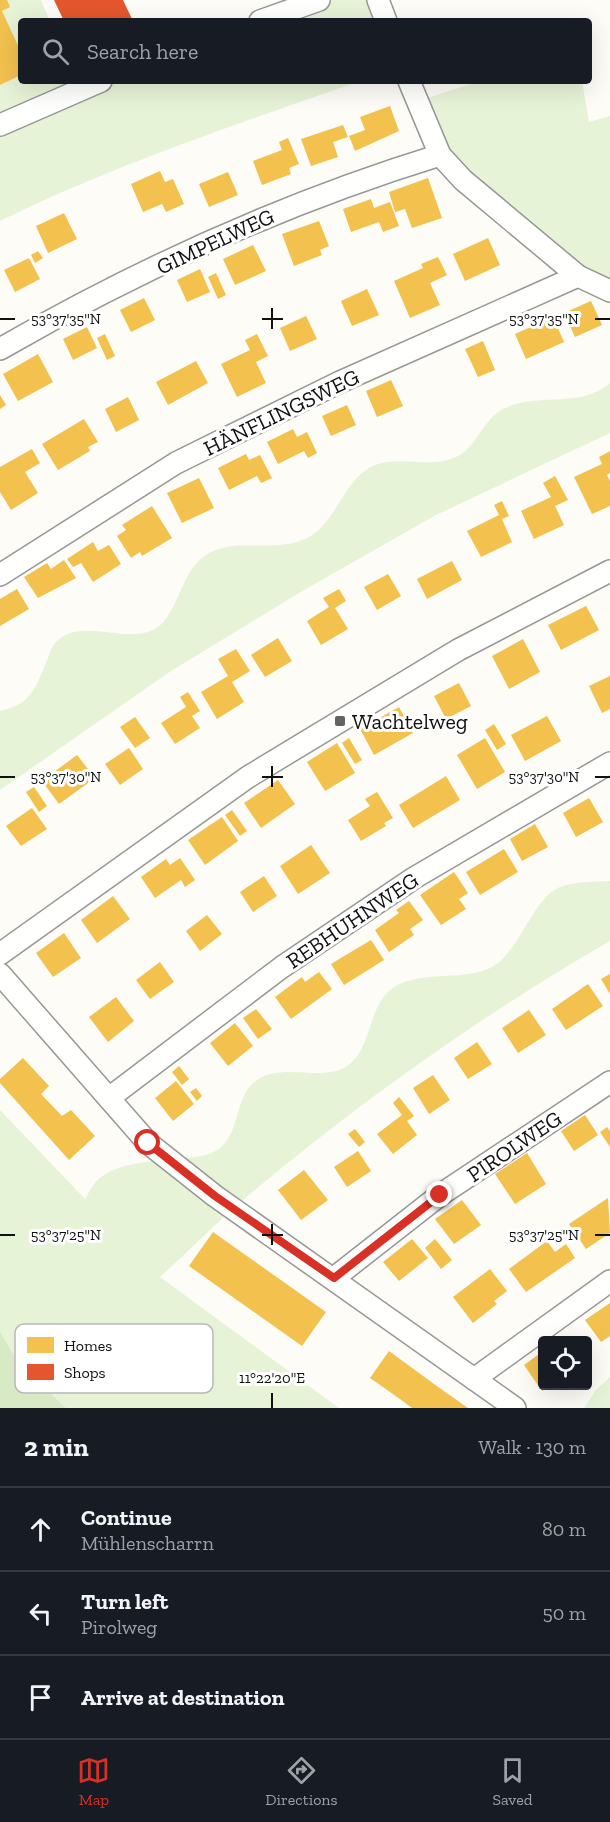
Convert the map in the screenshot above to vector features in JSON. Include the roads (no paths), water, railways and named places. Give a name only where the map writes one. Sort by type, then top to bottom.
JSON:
[{"type":"street","points":[[268,18],[319,0]]},
{"type":"street","points":[[378,0],[385,18]]},
{"type":"street","points":[[0,125],[94,84]]},
{"type":"street","points":[[410,84],[440,155],[463,180],[578,276],[610,291]]},
{"type":"street","name":"GIMPELWEG","points":[[0,349],[156,268],[304,200],[440,155]]},
{"type":"street","name":"HÄNFLINGSWEG","points":[[0,575],[176,463],[340,382],[578,276]]},
{"type":"street","points":[[0,954],[248,777],[458,650],[610,571]]},
{"type":"street","name":"REBHUHNWEG","points":[[109,1098],[282,967],[414,878],[610,764]]},
{"type":"street","points":[[0,975],[157,1150],[215,1196],[334,1278],[514,1408]]},
{"type":"street","name":"PIROLWEG","points":[[334,1278],[440,1195],[610,1082]]},
{"type":"street","points":[[474,1379],[610,1281]]},
{"type":"place","name":"Wachtelweg","points":[[340,721]]}]
